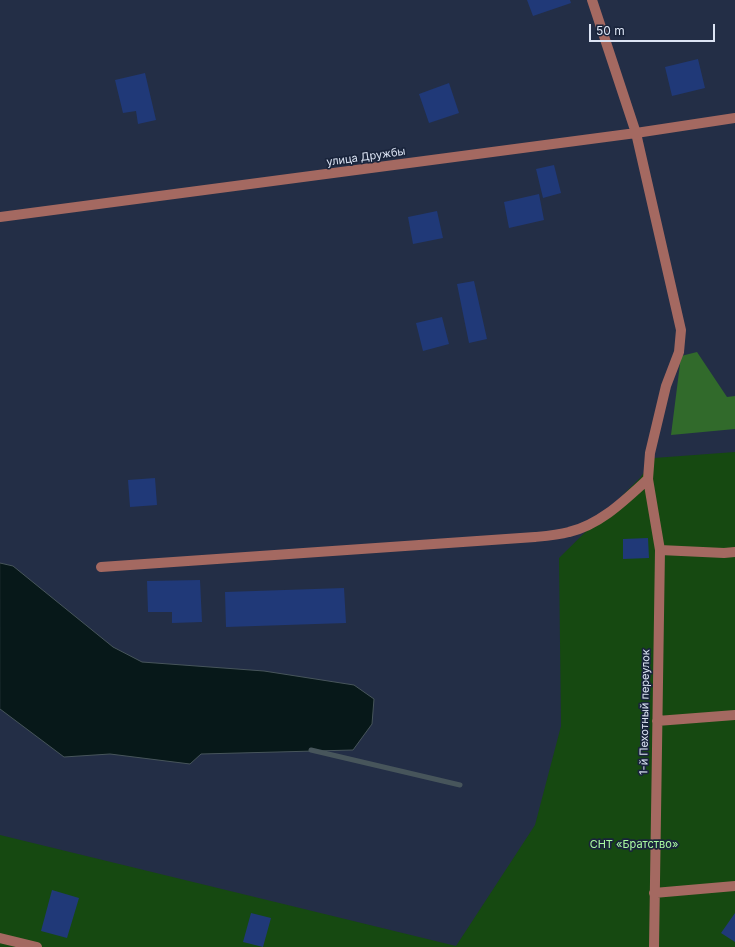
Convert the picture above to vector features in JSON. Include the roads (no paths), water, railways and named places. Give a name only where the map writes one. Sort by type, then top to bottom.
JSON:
[{"type":"street","name":"1-й Пехотный переулок","points":[[592,0],[636,133],[681,330],[679,352],[666,386],[650,453],[648,479],[660,550],[654,947]]},
{"type":"street","name":"улица Дружбы","points":[[0,217],[636,133],[735,118]]},
{"type":"street","points":[[101,567],[535,537],[570,532],[590,524],[615,509],[648,479]]},
{"type":"street","points":[[660,550],[724,553],[735,552]]},
{"type":"street","points":[[657,721],[735,715]]},
{"type":"street","points":[[654,893],[735,886]]},
{"type":"street","points":[[0,938],[37,947]]},
{"type":"waterway","points":[[311,750],[460,785]]},
{"type":"park label","name":"СНТ «Братство»","points":[[634,845]]}]
